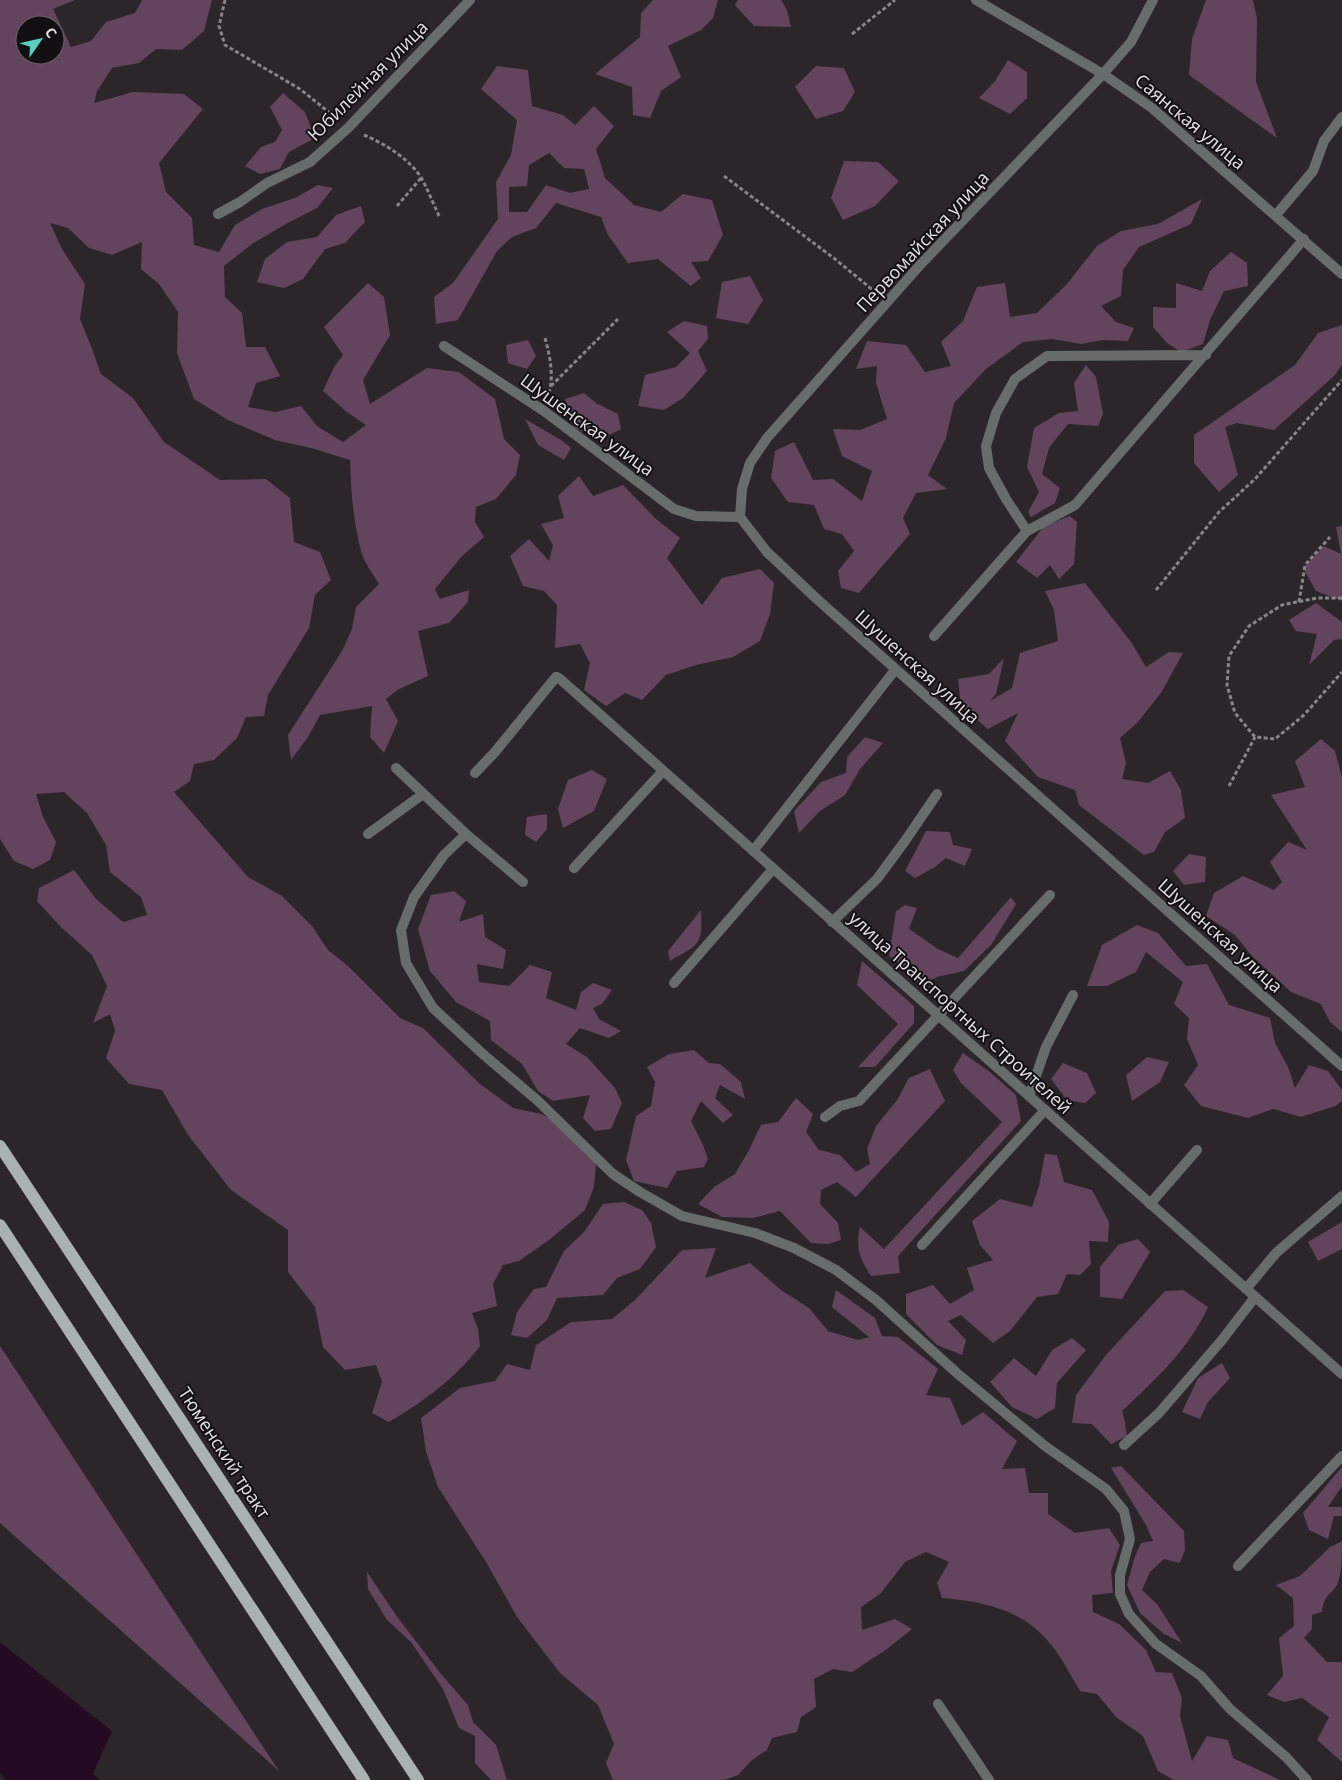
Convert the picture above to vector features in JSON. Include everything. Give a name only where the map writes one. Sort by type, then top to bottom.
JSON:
[{"type":"main road","name":"Тюменский тракт","points":[[0,1146],[418,1780]]},
{"type":"main road","points":[[0,1225],[364,1780]]},
{"type":"street","name":"Юбилейная улица","points":[[218,214],[240,202],[267,183],[310,162],[348,128],[470,0]]},
{"type":"street","name":"Саянская улица","points":[[976,0],[1103,74],[1152,108],[1342,274]]},
{"type":"street","name":"Первомайская улица","points":[[740,517],[742,489],[750,463],[767,438],[920,266],[1103,74],[1131,42],[1153,0]]},
{"type":"street","points":[[1276,215],[1313,171],[1324,141],[1342,117]]},
{"type":"street","points":[[934,636],[1027,531],[1075,505],[1304,240]]},
{"type":"street","name":"Шушенская улица","points":[[444,346],[544,411],[674,509],[696,516],[740,517],[767,552],[895,670],[1342,1066]]},
{"type":"street","points":[[1027,531],[989,468],[986,446],[996,413],[1015,379],[1047,356],[1206,355]]},
{"type":"street","points":[[753,851],[895,670]]},
{"type":"street","name":"улица Транспортных Строителей","points":[[475,773],[495,752],[556,677],[559,678],[1342,1374]]},
{"type":"street","points":[[396,768],[466,834],[523,882]]},
{"type":"street","points":[[574,868],[662,771]]},
{"type":"street","points":[[368,834],[423,794]]},
{"type":"street","points":[[832,922],[877,879],[936,794]]},
{"type":"street","points":[[466,834],[444,855],[414,897],[401,930],[406,963],[433,1008],[537,1100],[613,1174],[682,1216],[755,1233],[794,1248],[836,1270],[876,1300],[958,1374],[1044,1446],[1106,1489],[1124,1511],[1130,1539],[1120,1575],[1120,1594],[1129,1614],[1156,1644],[1201,1676],[1230,1710],[1286,1758],[1307,1780]]},
{"type":"street","points":[[674,983],[773,868]]},
{"type":"street","points":[[825,1117],[840,1106],[859,1101],[1050,895]]},
{"type":"street","points":[[1029,1096],[1046,1047],[1073,995]]},
{"type":"street","points":[[922,1245],[1045,1110]]},
{"type":"street","points":[[1150,1204],[1196,1150]]},
{"type":"street","points":[[1246,1289],[1276,1253],[1342,1196]]},
{"type":"street","points":[[1124,1445],[1160,1413],[1222,1340],[1255,1297]]},
{"type":"street","points":[[1238,1566],[1342,1456]]},
{"type":"street","points":[[938,1704],[989,1780]]},
{"type":"street","points":[[349,1756],[359,1780]]},
{"type":"path","points":[[225,0],[219,26],[225,45],[300,89],[348,128],[377,140],[406,160],[422,178],[440,218]]},
{"type":"path","points":[[852,34],[895,0]]},
{"type":"path","points":[[724,176],[836,259],[888,302]]},
{"type":"path","points":[[397,206],[422,178]]},
{"type":"path","points":[[551,386],[618,319]]},
{"type":"path","points":[[544,338],[550,358],[551,386],[544,411]]},
{"type":"path","points":[[1156,590],[1219,512],[1255,479],[1342,380]]},
{"type":"path","points":[[1299,602],[1305,565],[1330,537]]},
{"type":"path","points":[[1342,598],[1317,598],[1282,605],[1249,626],[1229,656],[1227,685],[1235,713],[1256,737],[1275,739],[1304,715],[1342,672]]},
{"type":"path","points":[[1229,786],[1256,737]]},
{"type":"shaded area","points":[[0,0],[75,0],[53,9],[56,15],[15,15],[15,65],[65,65],[65,34],[71,47],[91,41],[106,22],[135,13],[142,0],[212,0],[204,31],[182,50],[156,49],[139,63],[112,68],[97,91],[94,103],[133,92],[184,94],[203,109],[159,163],[166,192],[192,218],[194,245],[219,252],[235,225],[262,209],[295,198],[318,185],[333,188],[317,208],[252,244],[224,266],[225,297],[242,313],[246,347],[265,347],[280,376],[256,383],[248,407],[275,412],[301,406],[317,426],[343,442],[366,425],[347,412],[323,391],[334,367],[343,355],[324,327],[368,283],[384,297],[390,335],[363,380],[370,404],[427,368],[459,372],[495,399],[504,439],[520,455],[516,475],[496,499],[476,507],[475,522],[484,537],[462,556],[435,589],[440,599],[469,590],[468,602],[449,623],[418,631],[428,676],[399,689],[386,699],[398,721],[384,753],[370,737],[372,706],[320,715],[308,737],[291,760],[288,735],[342,651],[352,629],[356,607],[379,584],[365,562],[356,531],[350,460],[311,448],[275,440],[228,420],[194,399],[177,353],[178,312],[159,284],[141,269],[142,242],[112,255],[89,248],[68,228],[50,223],[62,249],[85,284],[80,319],[101,374],[133,398],[164,442],[220,480],[266,479],[290,498],[294,542],[320,552],[331,580],[315,595],[309,628],[268,695],[264,716],[246,717],[237,738],[214,760],[194,764],[190,781],[174,792],[248,877],[282,896],[312,926],[328,950],[349,967],[400,1018],[423,1028],[480,1084],[513,1108],[542,1114],[571,1131],[596,1165],[594,1187],[585,1210],[549,1240],[519,1261],[503,1265],[493,1284],[497,1306],[472,1313],[478,1329],[480,1346],[450,1379],[389,1422],[372,1413],[382,1382],[376,1365],[345,1370],[323,1347],[315,1307],[288,1272],[288,1230],[231,1190],[188,1135],[162,1090],[129,1084],[106,1058],[115,1031],[110,1014],[93,1023],[107,986],[92,955],[61,927],[37,901],[39,888],[74,870],[96,899],[123,922],[147,915],[141,897],[110,872],[106,845],[87,813],[64,792],[36,794],[43,817],[56,842],[50,860],[33,869],[14,861],[0,839]]},
{"type":"shaded area","points":[[653,0],[718,0],[713,18],[701,30],[668,46],[681,77],[661,91],[650,118],[633,115],[632,87],[595,74],[640,37],[641,13]]},
{"type":"shaded area","points":[[738,0],[781,0],[787,10],[791,27],[754,26],[735,5]]},
{"type":"shaded area","points":[[1206,0],[1253,0],[1257,19],[1256,82],[1277,138],[1189,75],[1192,39]]},
{"type":"shaded area","points":[[1008,60],[1027,72],[1027,98],[1010,114],[979,98],[995,81]]},
{"type":"shaded area","points":[[497,66],[528,70],[532,106],[563,115],[575,125],[594,106],[614,126],[596,149],[605,178],[634,205],[661,212],[683,194],[712,200],[723,235],[708,261],[691,262],[701,278],[691,286],[658,259],[628,263],[608,235],[601,217],[556,203],[536,228],[512,237],[497,251],[458,320],[436,324],[434,297],[453,283],[498,219],[496,182],[511,155],[517,120],[481,89]],"holes":[[[549,153],[564,168],[584,169],[589,189],[570,193],[546,185],[527,212],[509,212],[509,187],[527,186],[529,165]]]},
{"type":"shaded area","points":[[816,66],[844,68],[855,92],[843,111],[816,119],[795,87]]},
{"type":"shaded area","points":[[283,93],[305,112],[315,138],[289,152],[280,169],[260,174],[245,166],[261,147],[275,142],[282,130],[270,107]]},
{"type":"shaded area","points":[[844,161],[878,162],[899,181],[875,206],[843,220],[831,198]]},
{"type":"shaded area","points":[[1202,199],[1191,224],[1139,247],[1123,270],[1121,296],[1101,306],[1116,322],[1134,328],[1128,341],[1103,340],[1081,344],[1052,339],[1023,342],[986,369],[954,403],[946,438],[928,475],[947,489],[916,493],[903,518],[910,534],[859,593],[841,588],[838,571],[854,551],[842,534],[824,529],[814,505],[788,502],[771,478],[775,451],[794,442],[813,480],[833,479],[862,501],[872,471],[842,456],[833,429],[860,430],[887,419],[876,383],[877,366],[856,369],[867,341],[906,345],[925,372],[951,366],[941,342],[963,321],[977,287],[1005,283],[1010,317],[1037,313],[1066,285],[1097,246],[1121,231],[1158,224]]},
{"type":"shaded area","points":[[361,206],[365,222],[345,243],[325,249],[303,279],[284,288],[257,282],[265,259],[287,242],[317,237],[336,215]]},
{"type":"shaded area","points":[[1231,252],[1247,263],[1248,286],[1224,291],[1210,320],[1203,344],[1181,352],[1167,343],[1153,327],[1153,307],[1176,308],[1176,283],[1202,291],[1210,271]]},
{"type":"shaded area","points":[[750,276],[763,300],[748,324],[716,318],[722,282]]},
{"type":"shaded area","points":[[684,321],[707,326],[708,339],[698,351],[707,371],[683,398],[664,410],[638,406],[645,375],[676,367],[690,353],[667,332]]},
{"type":"shaded area","points":[[1342,325],[1342,365],[1334,376],[1274,430],[1237,423],[1225,427],[1238,475],[1219,492],[1194,463],[1194,435],[1295,365],[1318,333]]},
{"type":"shaded area","points":[[528,340],[536,356],[527,369],[508,363],[506,345]]},
{"type":"shaded area","points":[[1086,365],[1096,377],[1103,414],[1098,426],[1068,424],[1049,448],[1042,474],[1060,488],[1055,503],[1031,517],[1028,512],[1039,492],[1027,467],[1034,428],[1059,413],[1078,411],[1074,383]]},
{"type":"shaded area","points":[[584,393],[596,403],[618,414],[621,429],[601,439],[574,428],[565,399]]},
{"type":"shaded area","points":[[525,419],[571,448],[564,460],[538,445]]},
{"type":"shaded area","points":[[579,476],[593,496],[623,485],[656,519],[680,538],[667,558],[702,605],[722,578],[760,569],[774,583],[770,614],[760,641],[733,657],[696,665],[666,675],[642,700],[625,693],[606,706],[584,690],[590,663],[580,644],[555,648],[557,605],[544,591],[523,586],[510,556],[529,539],[549,561],[553,545],[541,524],[564,518],[558,496]]},
{"type":"shaded area","points":[[1070,516],[1077,522],[1074,564],[1059,579],[1050,565],[1037,578],[1016,562],[1044,526]]},
{"type":"shaded area","points":[[1342,526],[1342,601],[1316,591],[1303,568],[1324,546],[1341,554],[1336,527]]},
{"type":"shaded area","points":[[1085,583],[1131,642],[1146,667],[1169,652],[1183,653],[1161,693],[1137,723],[1120,738],[1126,763],[1122,779],[1148,783],[1170,771],[1181,790],[1185,818],[1165,832],[1154,852],[1144,855],[1079,805],[1075,790],[1038,777],[1005,741],[1018,713],[988,729],[961,706],[958,679],[989,674],[1004,658],[996,694],[990,701],[1012,688],[1020,653],[1058,641],[1054,610],[1045,591]]},
{"type":"shaded area","points":[[1316,603],[1342,622],[1342,639],[1334,640],[1309,665],[1317,634],[1296,631],[1289,620]]},
{"type":"shaded area","points":[[865,737],[883,743],[860,769],[845,795],[820,811],[799,833],[794,811],[821,782],[846,773],[847,757]]},
{"type":"shaded area","points":[[1321,739],[1335,751],[1342,777],[1342,1032],[1330,1022],[1321,1004],[1291,992],[1253,957],[1235,935],[1206,916],[1214,893],[1243,876],[1274,890],[1282,882],[1270,862],[1288,842],[1307,850],[1271,795],[1305,787],[1295,761]]},
{"type":"shaded area","points":[[592,770],[607,779],[594,811],[563,828],[558,809],[568,780]]},
{"type":"shaded area","points":[[547,814],[547,829],[536,842],[525,835],[527,817]]},
{"type":"shaded area","points":[[926,831],[950,832],[953,845],[972,849],[965,866],[946,858],[935,867],[915,878],[905,871]]},
{"type":"shaded area","points":[[1189,854],[1206,857],[1205,882],[1184,885],[1173,871]]},
{"type":"shaded area","points":[[454,891],[466,901],[459,922],[483,914],[485,937],[506,950],[503,969],[477,964],[479,982],[509,986],[530,965],[552,972],[546,998],[576,1010],[581,992],[593,983],[612,990],[602,1004],[593,1008],[599,1019],[621,1031],[609,1038],[580,1028],[566,1044],[587,1057],[615,1088],[622,1103],[611,1129],[595,1131],[583,1118],[590,1095],[553,1101],[538,1091],[522,1064],[491,1040],[490,1021],[456,1002],[430,971],[418,929],[431,895]]},
{"type":"shaded area","points":[[1011,897],[1016,904],[991,945],[964,971],[937,977],[920,986],[908,970],[889,956],[896,911],[905,905],[917,908],[909,929],[938,949],[958,958]]},
{"type":"shaded area","points":[[701,910],[701,931],[697,943],[670,961],[668,951]]},
{"type":"shaded area","points":[[1137,925],[1158,933],[1186,966],[1207,964],[1229,1005],[1270,1018],[1275,1043],[1288,1067],[1295,1088],[1309,1065],[1328,1071],[1342,1090],[1342,1101],[1335,1106],[1301,1117],[1273,1109],[1248,1118],[1201,1106],[1184,1085],[1198,1065],[1187,1039],[1189,1018],[1174,1004],[1183,982],[1146,952],[1136,972],[1107,986],[1087,986],[1102,945]]},
{"type":"shaded area","points":[[862,961],[914,1006],[914,1023],[875,1067],[858,1067],[898,1024],[857,985]]},
{"type":"shaded area","points":[[694,1050],[709,1063],[720,1064],[741,1082],[745,1099],[720,1085],[715,1098],[733,1115],[723,1123],[701,1101],[691,1121],[708,1159],[704,1167],[677,1171],[667,1188],[634,1181],[626,1160],[636,1116],[651,1106],[655,1082],[647,1067],[669,1054]]},
{"type":"shaded area","points":[[963,1053],[990,1072],[1016,1095],[1021,1121],[898,1256],[900,1273],[871,1276],[858,1247],[860,1227],[884,1249],[1002,1122],[961,1083],[953,1070]]},
{"type":"shaded area","points":[[1147,1057],[1169,1062],[1160,1082],[1132,1101],[1126,1075]]},
{"type":"shaded area","points":[[1063,1063],[1087,1073],[1096,1093],[1085,1103],[1067,1100],[1051,1079]]},
{"type":"shaded area","points":[[930,1069],[945,1101],[856,1197],[837,1182],[821,1190],[820,1204],[838,1223],[841,1240],[828,1244],[811,1243],[780,1211],[753,1218],[722,1217],[698,1204],[714,1187],[735,1174],[761,1125],[778,1122],[796,1098],[813,1114],[806,1132],[819,1150],[840,1155],[856,1172],[870,1164],[867,1149],[876,1126],[897,1100],[909,1078]]},
{"type":"shaded area","points":[[1045,1154],[1057,1155],[1064,1182],[1092,1190],[1109,1222],[1108,1242],[1089,1241],[1091,1264],[1080,1275],[1067,1274],[1058,1294],[1037,1297],[1010,1331],[993,1343],[961,1315],[948,1321],[966,1340],[962,1355],[937,1345],[906,1314],[906,1294],[933,1285],[950,1304],[974,1290],[967,1268],[993,1260],[980,1245],[972,1221],[1000,1199],[1032,1207],[1039,1186]]},
{"type":"shaded area","points":[[624,1202],[642,1210],[651,1223],[656,1247],[640,1269],[617,1278],[603,1295],[557,1298],[547,1320],[527,1338],[511,1335],[517,1312],[534,1289],[546,1287],[564,1251],[584,1232],[603,1204]]},
{"type":"shaded area","points":[[1342,1222],[1342,1249],[1318,1261],[1308,1242]]},
{"type":"shaded area","points":[[1138,1239],[1150,1252],[1122,1299],[1100,1297],[1100,1267],[1118,1245]]},
{"type":"shaded area","points":[[716,1248],[705,1278],[750,1263],[781,1290],[809,1308],[828,1331],[858,1340],[869,1337],[832,1307],[836,1290],[875,1318],[882,1336],[898,1337],[938,1369],[926,1395],[950,1398],[962,1426],[983,1412],[1017,1441],[1002,1469],[1025,1468],[1029,1493],[1048,1493],[1048,1514],[1075,1533],[1109,1528],[1120,1545],[1111,1571],[1113,1593],[1092,1595],[1093,1612],[1119,1624],[1146,1650],[1156,1672],[1172,1673],[1182,1698],[1180,1716],[1192,1761],[1207,1736],[1228,1740],[1233,1758],[1280,1780],[1174,1780],[1158,1771],[1143,1736],[1116,1717],[1097,1694],[1080,1691],[1056,1651],[1033,1626],[1006,1611],[991,1606],[942,1598],[937,1583],[949,1562],[926,1552],[905,1562],[880,1594],[861,1607],[862,1630],[895,1619],[912,1629],[887,1649],[852,1672],[833,1669],[814,1679],[816,1707],[801,1717],[797,1732],[772,1738],[767,1750],[752,1760],[738,1775],[724,1780],[613,1780],[606,1763],[614,1744],[598,1705],[560,1673],[517,1617],[486,1562],[438,1487],[426,1451],[421,1418],[460,1388],[495,1381],[507,1364],[530,1370],[536,1345],[571,1322],[612,1319],[635,1300],[682,1250]]},
{"type":"shaded area","points":[[1183,1290],[1208,1307],[1191,1337],[1181,1350],[1159,1376],[1122,1411],[1127,1436],[1111,1444],[1092,1424],[1072,1423],[1076,1395],[1106,1355],[1165,1291]]},
{"type":"shaded area","points":[[1072,1338],[1086,1350],[1057,1383],[1055,1408],[1037,1419],[1012,1407],[990,1382],[1014,1358],[1036,1376],[1052,1350]]},
{"type":"shaded area","points":[[0,1346],[279,1771],[0,1523]]},
{"type":"shaded area","points":[[1222,1363],[1230,1378],[1208,1402],[1200,1419],[1182,1412],[1198,1378]]},
{"type":"shaded area","points":[[1121,1466],[1184,1531],[1185,1550],[1180,1563],[1164,1559],[1150,1572],[1142,1590],[1157,1604],[1182,1643],[1164,1634],[1140,1613],[1127,1585],[1135,1556],[1141,1543],[1153,1541],[1146,1525],[1111,1468]]},
{"type":"shaded area","points":[[1342,1467],[1342,1486],[1328,1507],[1342,1507],[1342,1516],[1334,1516],[1328,1539],[1309,1530],[1303,1513]]},
{"type":"shaded area","points":[[1342,1541],[1339,1580],[1326,1599],[1322,1612],[1312,1615],[1312,1629],[1304,1638],[1327,1662],[1342,1662],[1342,1762],[1317,1740],[1329,1717],[1302,1698],[1284,1702],[1267,1695],[1283,1676],[1279,1638],[1294,1626],[1293,1598],[1276,1585],[1300,1576],[1330,1547]]},
{"type":"shaded area","points":[[367,1572],[398,1618],[441,1674],[468,1705],[473,1722],[496,1745],[507,1780],[491,1780],[475,1763],[475,1736],[459,1728],[443,1689],[411,1642],[387,1620],[368,1589]]},
{"type":"shaded area","points":[[0,1642],[112,1731],[93,1774],[100,1780],[5,1780],[0,1772]]}]
